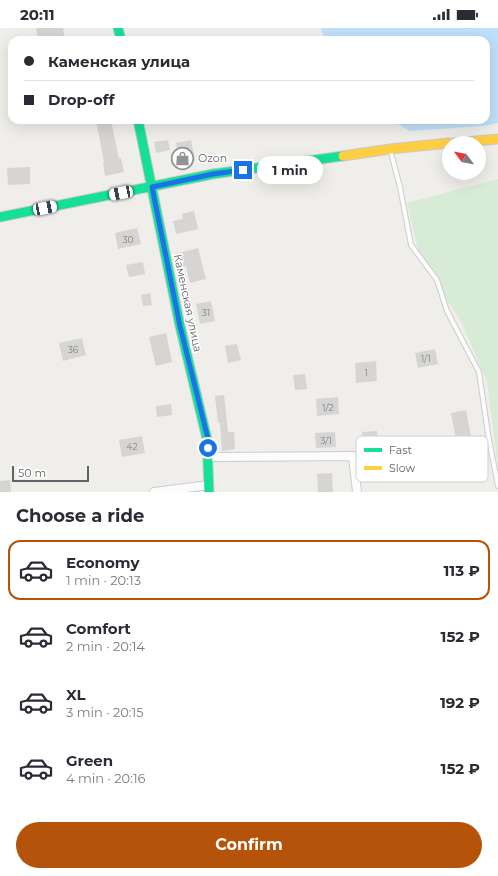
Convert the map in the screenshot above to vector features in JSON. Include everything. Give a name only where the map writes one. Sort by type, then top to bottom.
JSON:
[{"type":"street","name":"Каменская улица","points":[[139,124],[180,326],[208,439],[209,488]]},
{"type":"street","points":[[486,140],[498,139]]},
{"type":"street","points":[[0,217],[213,174],[390,149],[442,145]]},
{"type":"street","points":[[208,457],[353,456],[357,492]]},
{"type":"street","points":[[154,492],[209,488]]},
{"type":"lane","points":[[390,149],[400,187],[411,245],[437,280],[447,310],[479,372],[488,434],[498,484]]},
{"type":"green space","points":[[498,179],[498,467],[487,382],[461,321],[421,262],[407,203]]},
{"type":"water","points":[[321,28],[498,28],[498,123],[484,126],[410,131],[398,124],[490,124],[490,36],[324,36]]},
{"type":"building","points":[[36,28],[63,28],[64,36],[37,36]]},
{"type":"building","points":[[97,124],[112,124],[119,159],[121,158],[124,172],[105,176],[104,162]]},
{"type":"building","points":[[168,140],[170,150],[156,153],[154,142]]},
{"type":"building","points":[[191,140],[195,160],[180,162],[176,143]]},
{"type":"building","points":[[30,167],[30,184],[8,185],[7,168]]},
{"type":"building","points":[[194,211],[198,229],[176,234],[173,221],[183,219],[182,214]]},
{"type":"building","points":[[137,228],[141,244],[118,249],[115,233]]},
{"type":"building","points":[[198,248],[206,279],[190,283],[186,266],[179,268],[175,254]]},
{"type":"building","points":[[143,262],[145,274],[129,277],[126,265]]},
{"type":"building","points":[[150,293],[152,305],[143,306],[141,295]]},
{"type":"building","points":[[211,301],[215,321],[200,324],[196,304]]},
{"type":"building","points":[[166,333],[172,362],[156,366],[149,337]]},
{"type":"building","points":[[82,338],[86,355],[63,361],[59,343]]},
{"type":"building","points":[[237,344],[241,360],[228,363],[225,346]]},
{"type":"building","points":[[435,349],[438,364],[418,368],[415,353]]},
{"type":"building","points":[[376,361],[377,381],[356,383],[355,363]]},
{"type":"building","points":[[305,374],[307,389],[295,390],[293,375]]},
{"type":"building","points":[[224,395],[228,432],[234,432],[235,449],[222,451],[220,423],[218,423],[215,396]]},
{"type":"building","points":[[338,397],[339,414],[317,416],[316,399]]},
{"type":"building","points":[[171,404],[172,415],[157,417],[156,406]]},
{"type":"building","points":[[466,410],[471,436],[455,436],[451,413]]},
{"type":"building","points":[[377,431],[378,436],[362,436],[362,432]]},
{"type":"building","points":[[335,432],[336,447],[316,448],[315,433]]},
{"type":"building","points":[[142,436],[145,453],[122,457],[119,440]]},
{"type":"building","points":[[332,473],[333,492],[318,492],[317,474]]},
{"type":"building","points":[[10,480],[11,492],[0,492],[0,481]]},
{"type":"traffic: fast","points":[[118,28],[120,36]]},
{"type":"traffic: fast","points":[[139,124],[180,326],[207,439],[209,492]]},
{"type":"traffic: fast","points":[[0,217],[213,174],[343,156]]},
{"type":"traffic: slow","points":[[486,140],[498,139]]},
{"type":"traffic: slow","points":[[343,156],[442,144]]},
{"type":"place","name":"Ozon","points":[[183,158]]},
{"type":"route","points":[[208,448],[208,439],[180,326],[152,187],[213,174],[243,170]]}]
